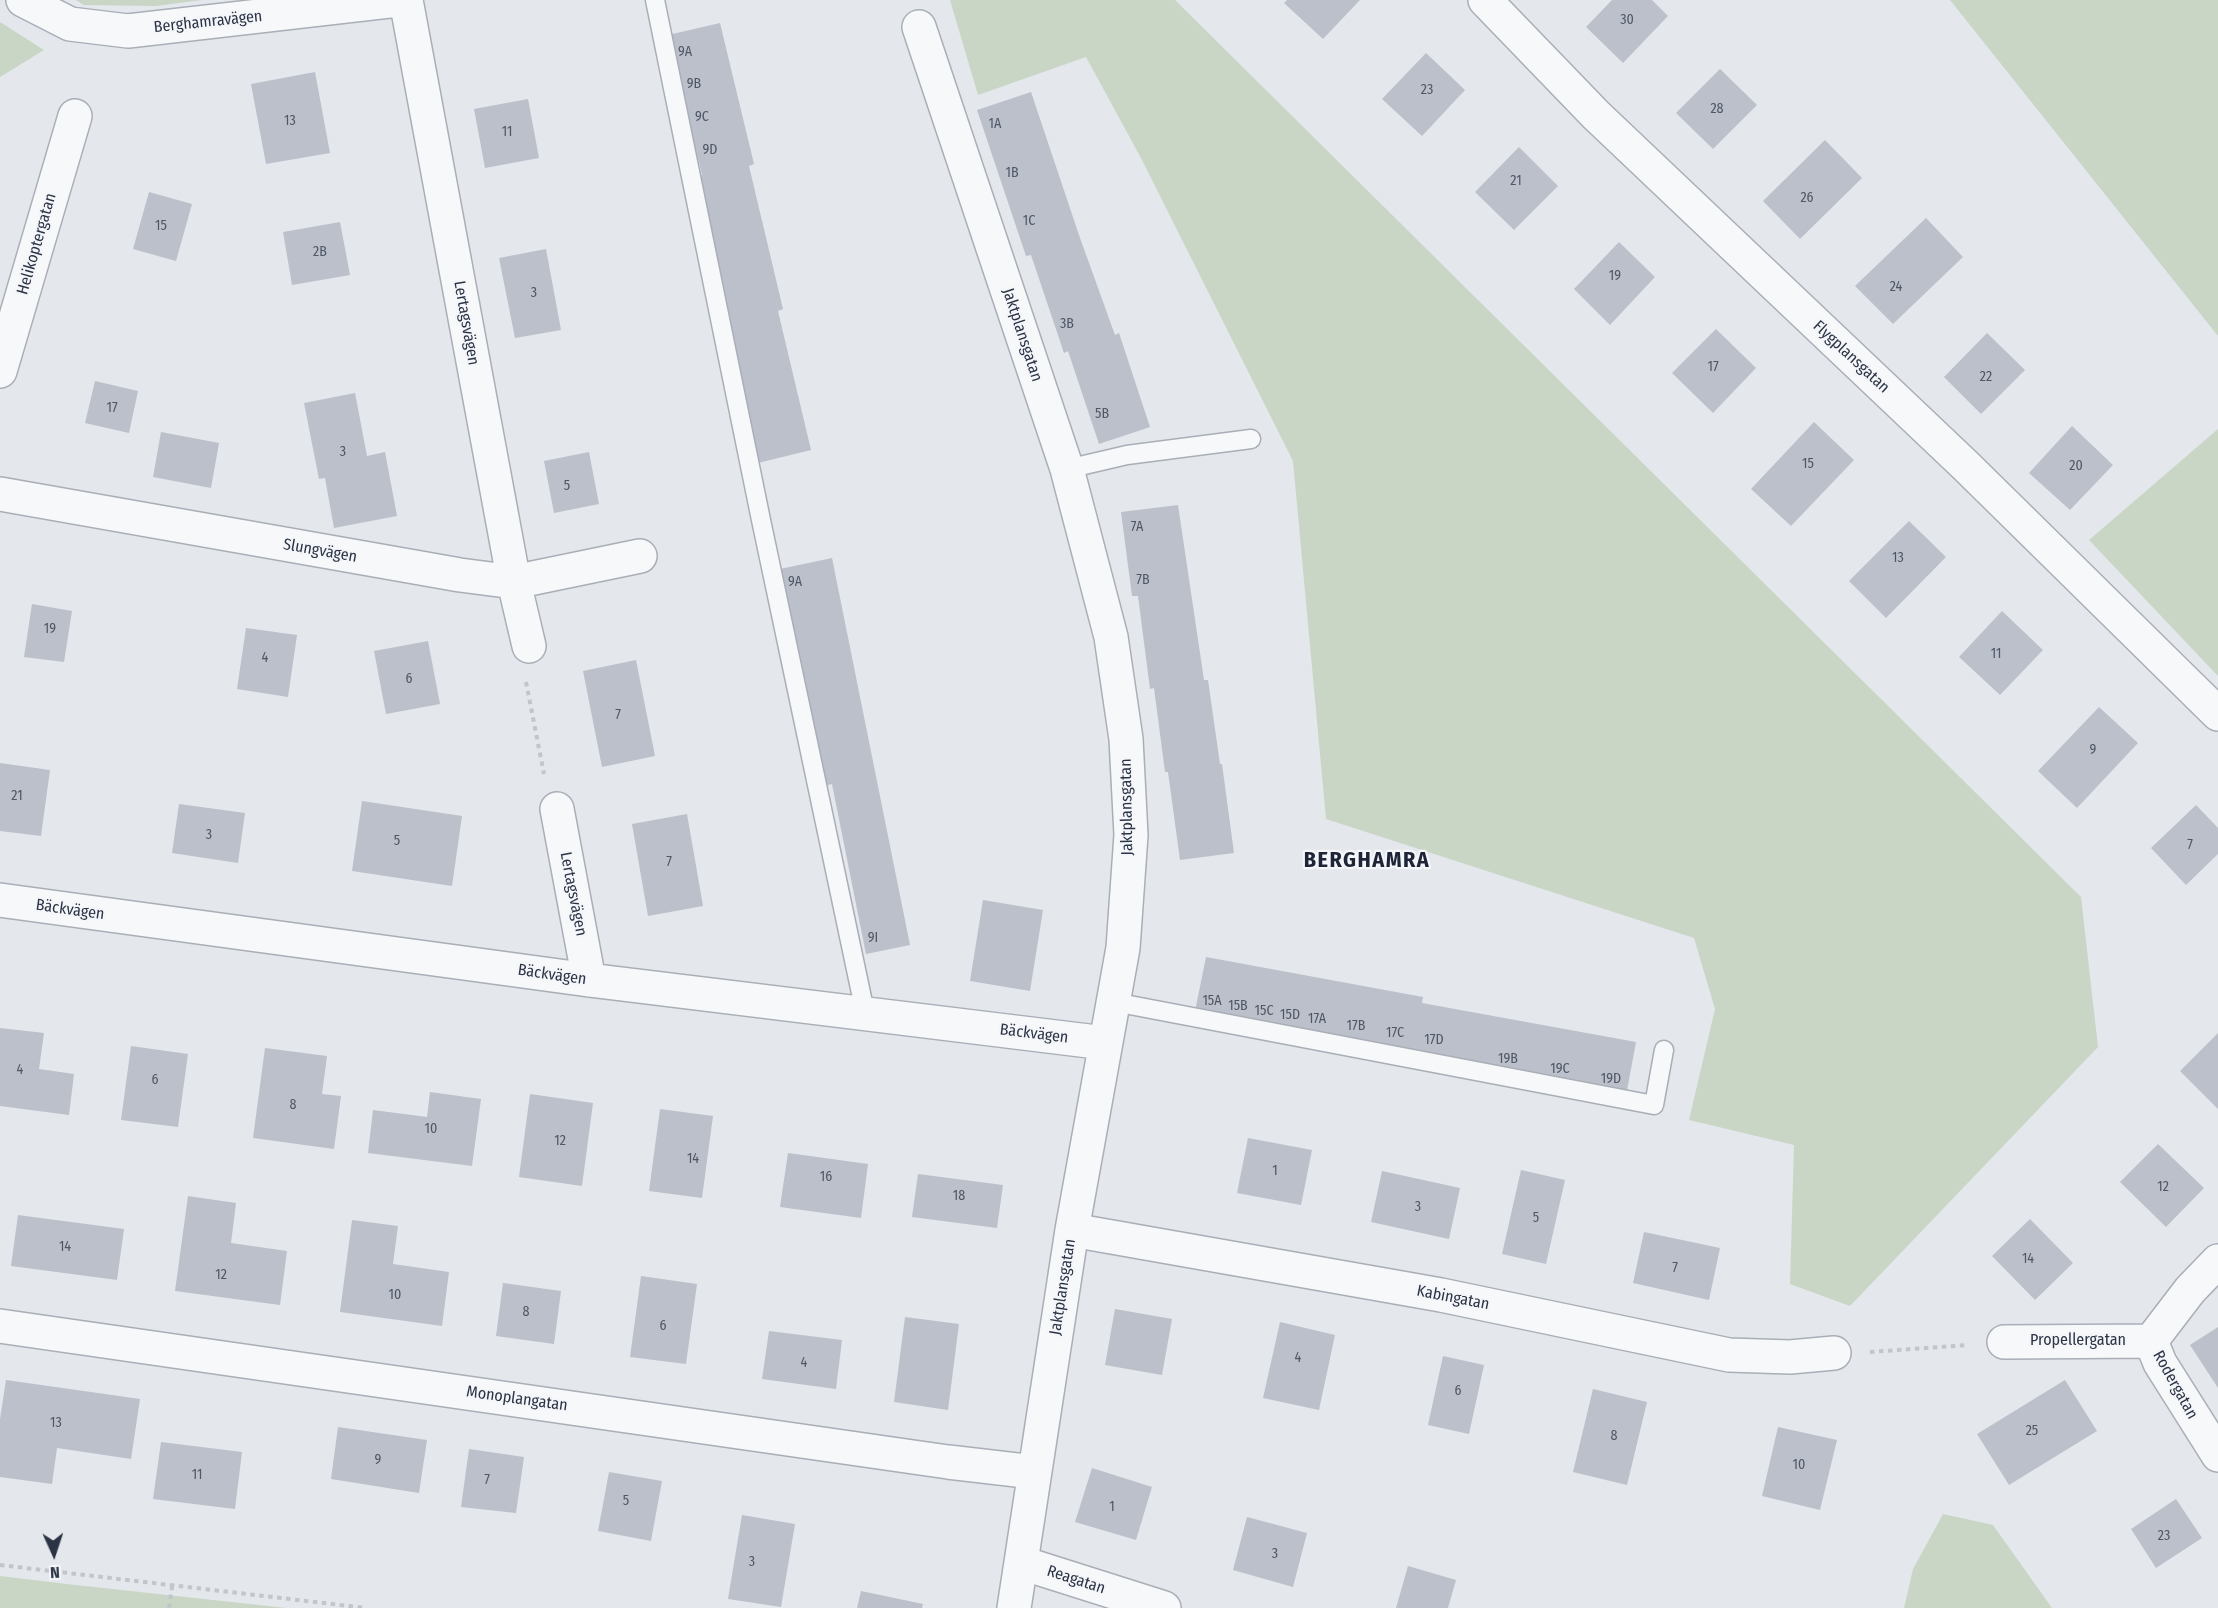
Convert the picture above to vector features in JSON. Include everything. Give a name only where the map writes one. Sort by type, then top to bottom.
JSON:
[{"type":"street","name":"Berghamravägen","points":[[23,0],[70,24],[128,30],[398,0]]},
{"type":"street","name":"Lertagsvägen","points":[[406,0],[514,582],[529,646]]},
{"type":"street","name":"Flygplansgatan","points":[[1485,0],[1596,115],[1966,466],[2218,714]]},
{"type":"street","name":"Jaktplansgatan","points":[[919,27],[1067,469],[1111,637],[1126,739],[1131,835],[1123,948],[1072,1230],[1014,1608]]},
{"type":"street","name":"Helikoptergatan","points":[[0,371],[75,116]]},
{"type":"street","name":"Slungvägen","points":[[0,494],[514,582],[640,556]]},
{"type":"street","name":"Lertagsvägen","points":[[557,809],[589,980]]},
{"type":"street","name":"Bäckvägen","points":[[0,900],[589,980],[866,1012],[1105,1043]]},
{"type":"street","name":"Kabingatan","points":[[1072,1230],[1441,1295],[1729,1355],[1790,1357],[1834,1353]]},
{"type":"street","name":"Rodergatan","points":[[2218,1261],[2190,1290],[2151,1341],[2160,1363],[2218,1455]]},
{"type":"street","name":"Monoplangatan","points":[[0,1326],[948,1462],[1034,1472]]},
{"type":"street","name":"Propellergatan","points":[[2004,1342],[2151,1341]]},
{"type":"street","name":"Reagatan","points":[[1022,1563],[1164,1608]]},
{"type":"lane","points":[[655,0],[759,508],[866,1012]]},
{"type":"lane","points":[[1067,469],[1127,454],[1251,439]]},
{"type":"lane","points":[[1114,1002],[1654,1106],[1664,1050]]},
{"type":"path","points":[[529,646],[524,671],[549,801],[557,809]]},
{"type":"path","points":[[1834,1353],[2004,1342]]},
{"type":"path","points":[[0,1565],[366,1608]]},
{"type":"path","points":[[169,1608],[172,1587]]},
{"type":"green space","points":[[76,0],[202,0],[156,6],[84,5]]},
{"type":"green space","points":[[950,0],[1175,0],[2081,897],[2098,1047],[1850,1306],[1790,1284],[1794,1145],[1689,1120],[1715,1009],[1694,938],[1326,819],[1293,461],[1142,160],[1086,57],[978,95]]},
{"type":"green space","points":[[1950,0],[2218,0],[2218,336]]},
{"type":"green space","points":[[0,22],[44,50],[0,77]]},
{"type":"green space","points":[[2218,429],[2218,676],[2089,540]]},
{"type":"green space","points":[[1943,1514],[1993,1525],[2052,1608],[1904,1608],[1913,1569]]},
{"type":"green space","points":[[0,1576],[67,1584],[286,1608],[0,1608]]},
{"type":"building","points":[[1287,0],[1360,0],[1323,39],[1284,3]]},
{"type":"building","points":[[1612,0],[1652,0],[1668,16],[1623,63],[1586,27]]},
{"type":"building","points":[[720,23],[754,164],[749,166],[783,309],[778,311],[811,450],[758,463],[725,323],[731,321],[697,176],[702,175],[668,35]]},
{"type":"building","points":[[1426,53],[1465,90],[1422,136],[1382,99]]},
{"type":"building","points":[[1720,69],[1757,105],[1713,149],[1676,113]]},
{"type":"building","points":[[315,72],[330,153],[266,164],[251,84]]},
{"type":"building","points":[[1031,92],[1080,238],[1115,335],[1119,333],[1150,427],[1099,444],[1068,351],[1064,353],[1031,255],[1026,256],[977,110]]},
{"type":"building","points":[[528,99],[539,158],[485,168],[474,109]]},
{"type":"building","points":[[1825,140],[1862,178],[1800,239],[1763,201]]},
{"type":"building","points":[[1519,147],[1558,186],[1514,230],[1475,192]]},
{"type":"building","points":[[149,192],[192,204],[176,261],[133,249]]},
{"type":"building","points":[[1926,218],[1963,257],[1893,324],[1855,286]]},
{"type":"building","points":[[340,222],[350,275],[292,285],[283,232]]},
{"type":"building","points":[[1619,242],[1655,277],[1610,325],[1574,289]]},
{"type":"building","points":[[546,249],[561,330],[515,338],[499,258]]},
{"type":"building","points":[[1716,329],[1756,368],[1713,413],[1672,373]]},
{"type":"building","points":[[1987,333],[2025,370],[1981,414],[1944,377]]},
{"type":"building","points":[[95,381],[138,391],[129,433],[85,423]]},
{"type":"building","points":[[355,393],[367,456],[385,452],[397,516],[334,528],[325,478],[319,479],[304,403]]},
{"type":"building","points":[[1814,422],[1854,460],[1791,526],[1751,489]]},
{"type":"building","points":[[2072,426],[2113,465],[2070,510],[2029,473]]},
{"type":"building","points":[[161,432],[219,443],[211,488],[153,477]]},
{"type":"building","points":[[589,452],[599,504],[554,513],[544,461]]},
{"type":"building","points":[[1178,505],[1204,680],[1208,680],[1220,764],[1222,764],[1234,853],[1180,860],[1154,688],[1150,689],[1138,596],[1132,596],[1121,512]]},
{"type":"building","points":[[1909,521],[1946,557],[1886,618],[1849,581]]},
{"type":"building","points":[[832,558],[910,945],[866,954],[832,784],[824,786],[780,569]]},
{"type":"building","points":[[32,604],[72,611],[64,662],[24,657]]},
{"type":"building","points":[[2002,611],[2043,650],[2000,695],[1959,657]]},
{"type":"building","points":[[246,628],[297,635],[288,697],[237,689]]},
{"type":"building","points":[[428,641],[440,704],[386,714],[374,651]]},
{"type":"building","points":[[636,660],[655,756],[602,767],[583,671]]},
{"type":"building","points":[[2099,707],[2138,743],[2077,808],[2038,771]]},
{"type":"building","points":[[0,763],[50,770],[41,836],[0,831]]},
{"type":"building","points":[[362,801],[462,816],[452,886],[352,871]]},
{"type":"building","points":[[179,804],[245,813],[238,863],[172,853]]},
{"type":"building","points":[[2196,805],[2218,828],[2218,854],[2186,885],[2151,848]]},
{"type":"building","points":[[687,814],[703,906],[648,916],[632,824]]},
{"type":"building","points":[[983,900],[1043,910],[1030,991],[970,981]]},
{"type":"building","points":[[1206,957],[1423,997],[1422,1003],[1636,1042],[1626,1096],[1195,1011]]},
{"type":"building","points":[[0,1028],[44,1033],[39,1069],[74,1074],[69,1115],[0,1106]]},
{"type":"building","points":[[2218,1033],[2218,1109],[2180,1071]]},
{"type":"building","points":[[131,1046],[188,1054],[178,1127],[121,1120]]},
{"type":"building","points":[[265,1048],[327,1056],[322,1094],[341,1096],[334,1149],[253,1138]]},
{"type":"building","points":[[430,1092],[481,1099],[472,1166],[368,1153],[373,1110],[427,1117]]},
{"type":"building","points":[[530,1094],[593,1103],[582,1186],[519,1177]]},
{"type":"building","points":[[660,1109],[713,1116],[702,1198],[649,1191]]},
{"type":"building","points":[[1248,1138],[1312,1150],[1301,1205],[1237,1193]]},
{"type":"building","points":[[2158,1144],[2204,1188],[2166,1227],[2120,1182]]},
{"type":"building","points":[[788,1153],[868,1164],[861,1218],[780,1207]]},
{"type":"building","points":[[1521,1170],[1565,1180],[1546,1264],[1502,1254]]},
{"type":"building","points":[[1382,1171],[1460,1188],[1449,1239],[1371,1222]]},
{"type":"building","points":[[918,1174],[1003,1185],[997,1228],[912,1217]]},
{"type":"building","points":[[188,1196],[236,1203],[231,1243],[287,1251],[280,1305],[175,1291]]},
{"type":"building","points":[[18,1215],[124,1229],[117,1280],[11,1266]]},
{"type":"building","points":[[2030,1219],[2073,1263],[2035,1300],[1992,1256]]},
{"type":"building","points":[[352,1220],[398,1226],[393,1264],[449,1272],[442,1326],[340,1312]]},
{"type":"building","points":[[1644,1232],[1720,1248],[1709,1300],[1633,1283]]},
{"type":"building","points":[[641,1276],[697,1284],[686,1364],[630,1357]]},
{"type":"building","points":[[503,1283],[561,1291],[554,1344],[496,1336]]},
{"type":"building","points":[[1115,1309],[1172,1319],[1162,1375],[1105,1365]]},
{"type":"building","points":[[905,1317],[959,1324],[948,1410],[894,1402]]},
{"type":"building","points":[[1280,1322],[1335,1335],[1319,1410],[1263,1398]]},
{"type":"building","points":[[2218,1327],[2218,1388],[2190,1345]]},
{"type":"building","points":[[769,1331],[842,1340],[836,1389],[762,1379]]},
{"type":"building","points":[[1443,1356],[1484,1365],[1469,1434],[1428,1425]]},
{"type":"building","points":[[6,1380],[140,1399],[131,1459],[57,1448],[52,1484],[0,1477],[0,1419]]},
{"type":"building","points":[[2065,1380],[2097,1431],[2009,1485],[1977,1434]]},
{"type":"building","points":[[1593,1389],[1647,1402],[1627,1485],[1573,1472]]},
{"type":"building","points":[[338,1427],[427,1440],[419,1493],[331,1479]]},
{"type":"building","points":[[1778,1427],[1837,1440],[1820,1510],[1762,1496]]},
{"type":"building","points":[[161,1442],[242,1452],[235,1509],[153,1499]]},
{"type":"building","points":[[469,1449],[524,1457],[516,1513],[461,1507]]},
{"type":"building","points":[[1092,1468],[1152,1487],[1136,1540],[1075,1522]]},
{"type":"building","points":[[609,1472],[662,1481],[651,1541],[598,1531]]},
{"type":"building","points":[[2176,1499],[2202,1538],[2156,1568],[2131,1529]]},
{"type":"building","points":[[742,1515],[795,1524],[781,1607],[728,1599]]},
{"type":"building","points":[[1247,1517],[1307,1533],[1293,1587],[1233,1570]]},
{"type":"building","points":[[1408,1566],[1456,1580],[1448,1608],[1396,1608]]},
{"type":"building","points":[[861,1591],[923,1604],[922,1608],[857,1608]]},
{"type":"district","name":"BERGHAMRA","points":[[1367,861]]}]
